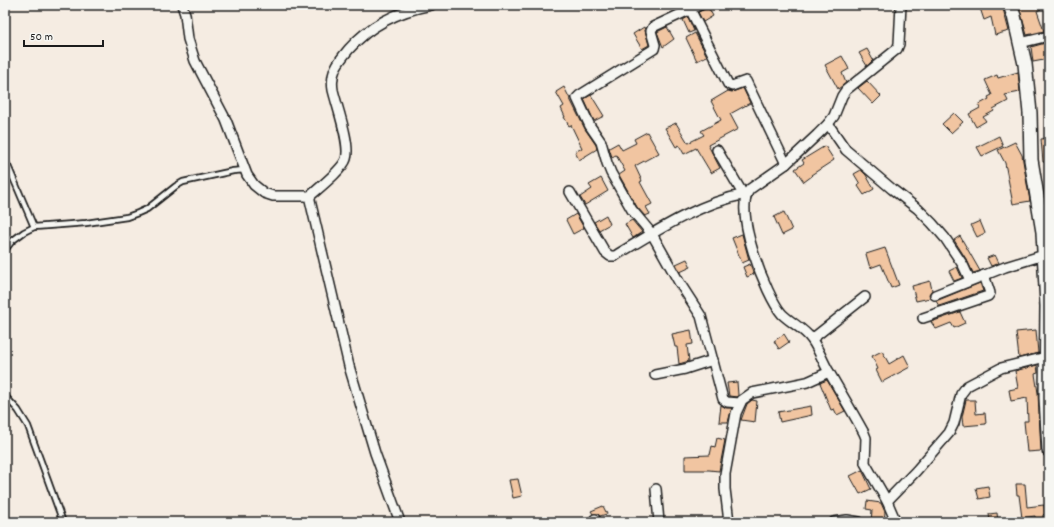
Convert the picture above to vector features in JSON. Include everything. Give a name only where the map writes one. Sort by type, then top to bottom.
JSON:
[{"type":"main road","points":[[1010,5],[1025,64],[1030,113],[1031,160],[1046,255],[1046,398],[1049,450]]},
{"type":"street","points":[[182,5],[185,14],[188,39],[195,61],[226,120],[247,175],[254,185],[264,193],[273,196],[310,196],[338,170],[346,160],[348,150],[333,88],[333,73],[340,59],[358,40],[389,18],[414,8],[431,5]]},
{"type":"street","points":[[700,5],[652,28],[651,33],[655,45],[654,49],[577,98],[590,126],[601,142],[611,173],[634,212],[652,234],[679,282],[701,316],[723,399],[727,402],[740,403]]},
{"type":"street","points":[[570,192],[605,252],[610,256],[615,256],[652,234],[720,200],[745,194],[786,164],[828,124],[846,90],[897,49],[901,5]]},
{"type":"street","points":[[690,10],[728,84],[732,86],[746,81],[786,164]]},
{"type":"street","points":[[1020,44],[1049,36]]},
{"type":"street","points":[[828,124],[846,150],[892,190],[918,209],[932,223],[945,238],[963,265],[970,280]]},
{"type":"street","points":[[717,150],[745,194],[744,209],[751,244],[757,264],[774,303],[783,314],[812,339],[864,433],[866,438],[865,461],[887,501],[896,522]]},
{"type":"street","points":[[310,196],[310,204],[350,366],[375,453],[400,522]]},
{"type":"street","points":[[935,295],[970,280],[1046,255]]},
{"type":"street","points":[[923,318],[988,296],[990,293],[984,275]]},
{"type":"street","points":[[812,339],[865,297]]},
{"type":"street","points":[[887,501],[916,471],[949,433],[954,423],[962,394],[967,386],[1005,366],[1046,357]]},
{"type":"street","points":[[655,375],[685,369],[713,360]]},
{"type":"street","points":[[729,522],[725,474],[736,413],[740,403],[745,397],[752,393],[806,382],[829,372]]},
{"type":"street","points":[[656,489],[659,522]]},
{"type":"street","points":[[834,522],[848,520],[859,522]]},
{"type":"lane","points":[[8,166],[34,227]]},
{"type":"lane","points":[[5,250],[12,241],[34,227],[86,223],[127,217],[147,209],[183,182],[233,171],[245,170]]},
{"type":"lane","points":[[5,396],[18,410],[28,426],[63,522]]},
{"type":"building","points":[[706,5],[713,16],[703,22],[698,12],[705,9]]},
{"type":"building","points":[[979,5],[1002,5],[1009,31],[995,35],[991,17],[984,20]]},
{"type":"building","points":[[1027,5],[1049,5],[1037,11],[1044,31],[1027,35],[1019,7]]},
{"type":"building","points":[[688,17],[694,31],[689,33],[683,20]]},
{"type":"building","points":[[644,27],[649,45],[642,49],[633,34]]},
{"type":"building","points":[[667,27],[674,39],[663,47],[657,32]]},
{"type":"building","points":[[695,33],[707,56],[697,61],[686,38]]},
{"type":"building","points":[[1049,42],[1049,59],[1033,62],[1031,47]]},
{"type":"building","points":[[867,49],[873,60],[867,66],[859,53]]},
{"type":"building","points":[[842,56],[849,69],[842,73],[846,83],[838,89],[825,65]]},
{"type":"building","points":[[1018,72],[1020,92],[1005,95],[1008,101],[993,109],[994,111],[983,117],[986,121],[976,127],[969,114],[980,108],[978,105],[989,99],[988,97],[992,95],[985,80],[997,75],[998,78]]},
{"type":"building","points":[[867,81],[881,96],[873,104],[858,88]]},
{"type":"building","points":[[564,87],[597,149],[579,160],[575,152],[582,148],[571,125],[569,126],[564,117],[561,108],[564,106],[556,92]]},
{"type":"building","points":[[743,88],[750,103],[730,114],[738,129],[708,145],[720,168],[711,173],[696,148],[684,154],[679,145],[676,147],[665,128],[676,123],[688,143],[704,135],[701,131],[721,120],[711,101],[728,91],[732,92]]},
{"type":"building","points":[[591,95],[604,116],[594,121],[584,99]]},
{"type":"building","points":[[954,113],[963,122],[951,133],[942,124]]},
{"type":"building","points":[[647,132],[659,153],[635,166],[642,181],[640,182],[652,204],[646,207],[650,214],[645,216],[637,207],[619,175],[625,171],[616,155],[612,157],[609,148],[618,143],[622,150],[636,143],[634,139]]},
{"type":"building","points":[[999,136],[1003,146],[982,156],[977,147]]},
{"type":"building","points":[[1049,138],[1049,162],[1043,162],[1041,139]]},
{"type":"building","points":[[1015,142],[1022,155],[1030,201],[1013,204],[1005,163],[998,150]]},
{"type":"building","points":[[825,146],[834,160],[811,175],[812,176],[804,182],[795,169],[804,163],[802,160]]},
{"type":"building","points":[[861,170],[866,175],[874,189],[864,195],[858,186],[860,184],[854,174]]},
{"type":"building","points":[[601,178],[608,191],[585,205],[580,197],[592,189],[589,185]]},
{"type":"building","points":[[784,212],[792,230],[782,235],[774,217]]},
{"type":"building","points":[[576,214],[584,228],[573,234],[566,220]]},
{"type":"building","points":[[606,215],[610,224],[599,230],[594,222]]},
{"type":"building","points":[[632,220],[642,232],[633,238],[625,224]]},
{"type":"building","points":[[980,221],[985,233],[977,237],[971,225]]},
{"type":"building","points":[[742,234],[749,260],[742,263],[732,238]]},
{"type":"building","points":[[960,236],[980,271],[973,273],[954,240]]},
{"type":"building","points":[[885,248],[899,285],[891,288],[881,264],[870,268],[866,254]]},
{"type":"building","points":[[995,255],[999,263],[991,266],[987,258]]},
{"type":"building","points":[[687,259],[691,267],[680,272],[676,264]]},
{"type":"building","points":[[750,264],[754,274],[747,277],[743,267]]},
{"type":"building","points":[[957,267],[962,278],[954,281],[949,271]]},
{"type":"building","points":[[930,281],[932,290],[929,294],[930,298],[916,301],[912,286]]},
{"type":"building","points":[[980,283],[983,291],[939,306],[936,301]]},
{"type":"building","points":[[960,312],[965,323],[954,328],[951,323],[936,329],[931,322]]},
{"type":"building","points":[[691,330],[693,344],[687,345],[689,361],[679,364],[677,347],[675,347],[672,334]]},
{"type":"building","points":[[1036,330],[1038,353],[1019,358],[1016,332]]},
{"type":"building","points":[[784,334],[789,342],[779,349],[774,341]]},
{"type":"building","points":[[882,351],[889,364],[904,355],[910,367],[882,382],[876,370],[878,369],[872,356]]},
{"type":"building","points":[[1037,365],[1038,373],[1035,374],[1038,393],[1041,451],[1027,452],[1024,421],[1028,421],[1027,398],[1011,401],[1009,390],[1018,388],[1015,371]]},
{"type":"building","points":[[827,380],[845,411],[837,415],[834,409],[831,410],[820,383]]},
{"type":"building","points":[[737,382],[737,397],[729,396],[727,383]]},
{"type":"building","points":[[752,400],[757,401],[755,422],[741,420],[747,404]]},
{"type":"building","points":[[966,400],[975,400],[976,414],[985,413],[986,424],[963,426],[962,417]]},
{"type":"building","points":[[721,405],[726,408],[732,408],[728,422],[719,422]]},
{"type":"building","points":[[811,406],[812,415],[780,422],[778,412]]},
{"type":"building","points":[[717,438],[725,440],[719,471],[685,470],[685,456],[710,455],[712,446],[715,447]]},
{"type":"building","points":[[862,470],[871,489],[860,494],[850,476]]},
{"type":"building","points":[[518,479],[522,496],[513,498],[509,480]]},
{"type":"building","points":[[1016,484],[1025,484],[1027,507],[1044,505],[1045,514],[1043,515],[1043,522],[1035,522],[1035,516],[1022,518]]},
{"type":"building","points":[[988,486],[990,497],[979,499],[976,488]]},
{"type":"building","points":[[867,501],[881,503],[885,512],[884,522],[871,522],[872,510],[866,509]]},
{"type":"building","points":[[603,506],[607,514],[600,516],[598,514],[593,514],[591,511]]},
{"type":"building","points":[[997,513],[998,522],[990,522],[989,514]]}]
